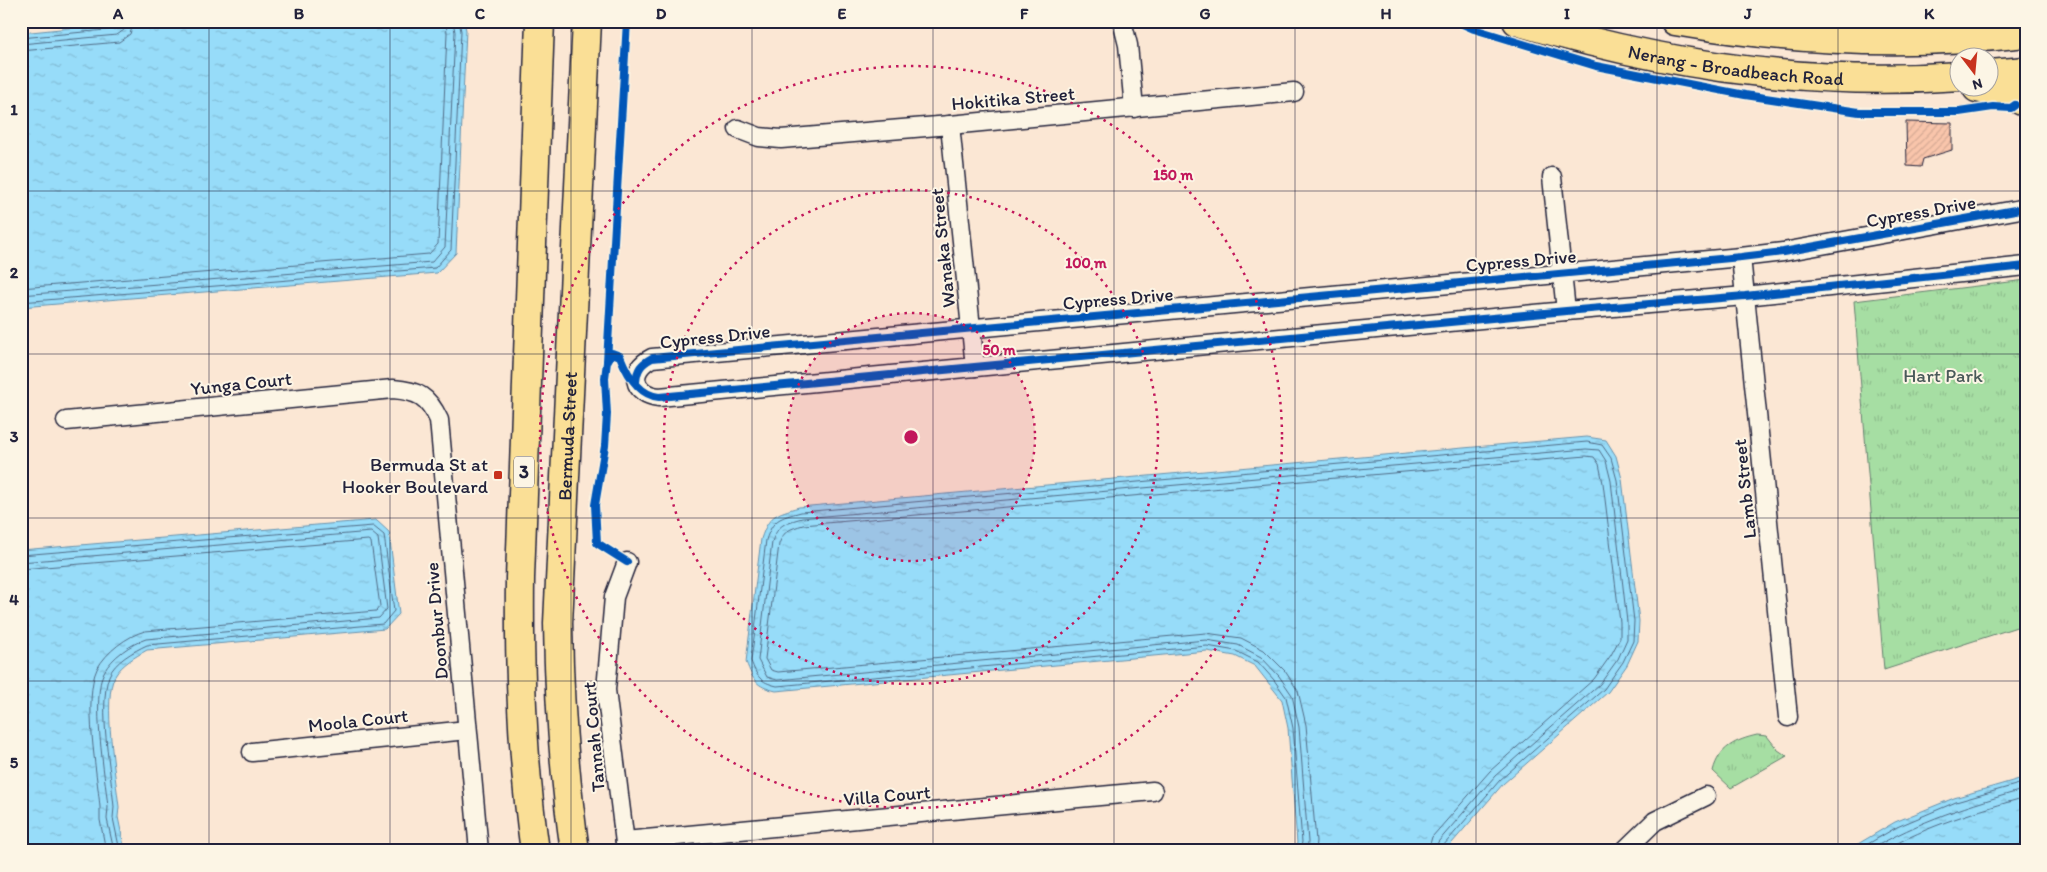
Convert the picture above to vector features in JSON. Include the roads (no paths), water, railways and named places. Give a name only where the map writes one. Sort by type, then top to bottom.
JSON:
[{"type":"main road","name":"3","points":[[535,851],[524,756],[520,578],[540,21]]},
{"type":"main road","name":"Bermuda Street","points":[[575,851],[566,773],[559,681],[558,623],[587,21]]},
{"type":"main road","name":"Nerang - Broadbeach Road","points":[[1517,21],[1554,33],[1636,53],[1734,70],[1834,79],[1950,78]]},
{"type":"main road","name":"Nerang - Broadbeach Road","points":[[1675,21],[1742,32],[1830,39],[1935,40],[2026,33]]},
{"type":"main road","points":[[1935,40],[1990,21]]},
{"type":"main road","points":[[2000,73],[2026,71]]},
{"type":"main road","points":[[2000,93],[2010,95],[2026,103]]},
{"type":"street","points":[[1122,21],[1128,46],[1134,108]]},
{"type":"street","name":"Hokitika Street","points":[[738,129],[759,137],[781,139],[1294,92]]},
{"type":"street","name":"Wanaka Street","points":[[950,125],[975,367]]},
{"type":"street","points":[[1552,177],[1566,311]]},
{"type":"street","name":"Cypress Drive","points":[[2026,208],[1783,252],[1741,257],[1561,272],[652,358],[643,363],[636,372],[636,382],[641,391],[649,396],[659,397],[1566,311],[1746,296],[2026,266]]},
{"type":"street","name":"Lamb Street","points":[[1741,257],[1788,716]]},
{"type":"street","name":"Yunga Court","points":[[66,421],[393,389],[420,394]]},
{"type":"street","name":"Doonbur Drive","points":[[420,394],[428,401],[439,420],[479,851]]},
{"type":"street","name":"Tannah Court","points":[[625,846],[606,690],[614,597],[627,562]]},
{"type":"street","name":"Moola Court","points":[[252,752],[467,730]]},
{"type":"street","name":"Villa Court","points":[[625,846],[1152,791]]},
{"type":"street","points":[[1624,851],[1655,821],[1706,796]]},
{"type":"water","points":[[139,21],[464,21],[466,30],[456,253],[437,273],[21,307],[21,33]]},
{"type":"water","points":[[1587,437],[1606,440],[1616,456],[1622,479],[1639,621],[1638,641],[1627,665],[1608,692],[1503,784],[1445,851],[1295,851],[1297,843],[1288,728],[1282,700],[1255,666],[1235,656],[1207,651],[776,691],[759,685],[751,674],[746,662],[761,539],[770,520],[779,514],[799,507]]},
{"type":"water","points":[[376,520],[389,532],[399,614],[385,629],[147,650],[138,655],[125,664],[115,676],[111,687],[110,702],[111,739],[119,807],[118,817],[125,851],[21,851],[21,550]]},
{"type":"water","points":[[2026,777],[2026,851],[1846,851],[1895,822],[1954,798]]},
{"type":"place","name":"Bermuda St at Hooker Boulevard","points":[[498,475]]},
{"type":"park label","name":"Hart Park","points":[[1943,375]]}]
